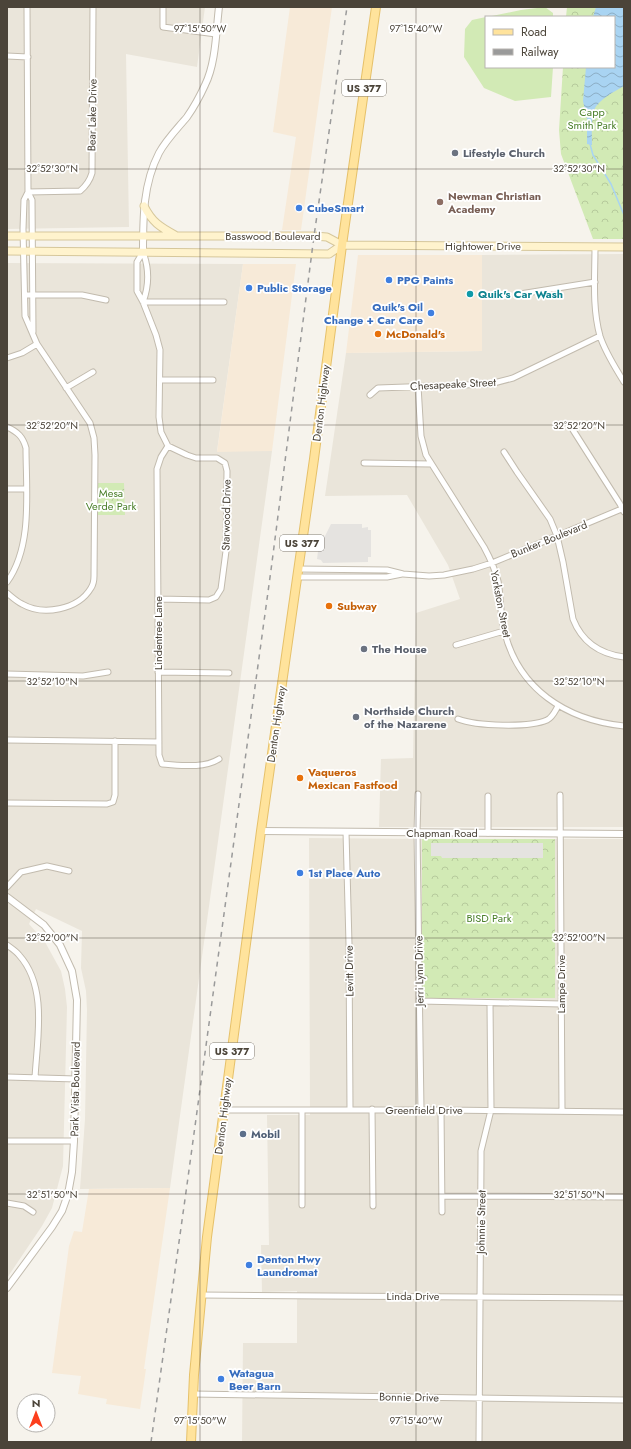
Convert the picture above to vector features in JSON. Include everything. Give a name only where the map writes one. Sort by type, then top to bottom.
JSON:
[{"type":"main road","name":"Denton Highway","points":[[191,1442],[193,1394],[202,1295],[224,1110],[261,831],[376,7]]},
{"type":"main road","points":[[144,206],[152,220],[161,228],[177,236]]},
{"type":"main road","name":"Basswood Boulevard","points":[[7,236],[327,237],[342,245],[329,254],[7,251]]},
{"type":"main road","name":"Hightower Drive","points":[[342,245],[624,247]]},
{"type":"street","points":[[7,593],[21,604],[27,606],[47,610],[65,608],[72,606],[92,588],[94,576],[94,438],[90,423],[37,344],[25,316],[23,236],[24,200],[28,192],[27,7]]},
{"type":"street","name":"Bear Lake Drive","points":[[28,192],[80,191],[88,183],[92,173],[93,7]]},
{"type":"street","points":[[163,7],[163,27],[216,34]]},
{"type":"street","points":[[143,302],[147,291],[147,262],[143,252],[144,206],[150,175],[159,153],[187,116],[206,84],[212,64],[219,7]]},
{"type":"street","points":[[7,56],[28,57]]},
{"type":"street","points":[[28,192],[32,200],[33,337]]},
{"type":"street","points":[[595,246],[594,300],[600,336],[607,354],[624,382]]},
{"type":"street","points":[[143,252],[137,262],[137,292],[143,302],[156,335],[160,350],[159,417],[161,432],[168,446]]},
{"type":"street","points":[[520,294],[595,282]]},
{"type":"street","points":[[24,295],[82,295],[106,300]]},
{"type":"street","points":[[143,302],[224,302]]},
{"type":"street","name":"Chesapeake Street","points":[[370,395],[378,388],[490,384],[507,380],[600,336]]},
{"type":"street","points":[[7,358],[22,353],[37,344]]},
{"type":"street","points":[[66,388],[93,372]]},
{"type":"street","points":[[160,380],[214,380]]},
{"type":"street","name":"Yorkston Street","points":[[418,386],[421,436],[426,455],[484,547],[492,563],[498,582],[504,631],[522,673],[539,691],[558,706],[570,712],[600,722],[624,726]]},
{"type":"street","points":[[7,427],[14,430],[24,439],[26,448],[26,515],[23,550],[14,573],[7,582]]},
{"type":"street","points":[[573,430],[624,510]]},
{"type":"street","name":"Starwood Drive","points":[[158,599],[209,600],[216,597],[221,589],[226,551],[227,471],[225,463],[217,458],[196,458],[168,446]]},
{"type":"street","name":"Lindentree Lane","points":[[168,446],[161,457],[157,469],[159,755],[162,764],[202,765],[212,763],[219,759]]},
{"type":"street","points":[[504,452],[550,519],[557,536],[573,619],[576,626],[587,640],[600,651],[614,656],[624,657]]},
{"type":"street","points":[[364,463],[431,464]]},
{"type":"street","points":[[7,489],[26,489]]},
{"type":"street","name":"Bunker Boulevard","points":[[297,573],[353,569],[387,570],[403,574],[429,576],[473,569],[492,563],[624,510]]},
{"type":"street","points":[[353,569],[353,577]]},
{"type":"street","name":"Bunker Boulevard","points":[[297,573],[353,577],[387,577],[403,574]]},
{"type":"street","points":[[456,645],[504,631]]},
{"type":"street","points":[[7,674],[83,676],[108,672]]},
{"type":"street","points":[[158,672],[229,673]]},
{"type":"street","points":[[458,719],[473,723],[525,724],[548,720],[558,706]]},
{"type":"street","points":[[7,740],[159,742]]},
{"type":"street","points":[[7,803],[107,804],[113,802],[115,795],[115,741]]},
{"type":"street","name":"Jerri Lynn Drive","points":[[418,794],[417,832],[421,1110]]},
{"type":"street","name":"Lampe Drive","points":[[560,795],[562,1111]]},
{"type":"street","points":[[488,796],[488,833]]},
{"type":"street","name":"Chapman Road","points":[[261,831],[624,834]]},
{"type":"street","name":"Levitt Drive","points":[[346,832],[349,944],[350,1110]]},
{"type":"street","points":[[7,888],[21,872],[47,866],[69,871]]},
{"type":"street","name":"Park Vista Boulevard","points":[[7,897],[44,925],[60,945],[72,971],[77,1000],[74,1141],[72,1172],[68,1194],[62,1211],[35,1252],[8,1284]]},
{"type":"street","points":[[7,945],[19,954],[29,969],[37,995],[39,1012],[35,1078]]},
{"type":"street","points":[[420,1001],[561,1004]]},
{"type":"street","name":"Johnnie Street","points":[[479,1442],[479,1297],[482,1151],[491,1110],[490,1003]]},
{"type":"street","points":[[7,1077],[76,1079]]},
{"type":"street","name":"Greenfield Drive","points":[[224,1110],[491,1110],[624,1112]]},
{"type":"street","points":[[302,1110],[302,1205]]},
{"type":"street","points":[[372,1110],[373,1206]]},
{"type":"street","points":[[441,1110],[442,1212]]},
{"type":"street","points":[[7,1141],[74,1141]]},
{"type":"street","points":[[442,1196],[624,1197]]},
{"type":"street","points":[[7,1203],[24,1206],[33,1212]]},
{"type":"street","name":"Linda Drive","points":[[202,1295],[624,1298]]},
{"type":"street","name":"Bonnie Drive","points":[[193,1394],[624,1400]]},
{"type":"shaded area","points":[[7,7],[205,7],[197,67],[126,54],[129,227],[7,229]]},
{"type":"shaded area","points":[[290,7],[332,7],[301,230],[282,230],[296,137],[273,132]]},
{"type":"shaded area","points":[[623,254],[624,827],[379,827],[381,759],[413,758],[416,613],[460,599],[448,565],[407,495],[325,496],[346,353],[482,351],[482,255]]},
{"type":"shaded area","points":[[358,255],[482,255],[482,351],[346,353]]},
{"type":"shaded area","points":[[7,263],[243,264],[217,451],[272,451],[170,1188],[80,1189],[85,1119],[87,1010],[86,991],[81,968],[82,931],[36,909],[29,924],[45,942],[61,971],[67,1007],[63,1166],[52,1208],[42,1226],[7,1278]]},
{"type":"shaded area","points":[[243,264],[296,264],[272,451],[217,452]]},
{"type":"shaded area","points":[[331,524],[362,524],[362,528],[368,527],[368,530],[371,530],[371,557],[368,557],[368,562],[323,563],[321,560],[317,559],[320,536],[325,536]]},
{"type":"shaded area","points":[[309,838],[422,839],[422,997],[555,998],[555,839],[624,839],[624,1442],[242,1442],[243,1343],[297,1343],[297,1291],[262,1292],[261,1245],[269,1245],[267,1115],[310,1115]]},
{"type":"shaded area","points":[[431,843],[543,843],[543,858],[442,858],[441,856],[431,856]]},
{"type":"shaded area","points":[[170,1188],[144,1369],[146,1369],[140,1409],[106,1404],[107,1399],[78,1394],[81,1376],[52,1373],[69,1246],[74,1231],[82,1232],[89,1189]]},
{"type":"green space","points":[[545,7],[553,13],[553,16],[492,16]]},
{"type":"green space","name":"Capp Smith Park","points":[[567,7],[624,7],[624,239],[593,239],[561,154],[559,130],[563,68],[615,68],[615,16],[566,16]]},
{"type":"green space","points":[[485,17],[485,68],[553,68],[551,97],[515,101],[484,88],[464,57],[465,29],[472,20]]},
{"type":"green space","name":"Mesa Verde Park","points":[[97,483],[124,483],[125,515],[97,515]]},
{"type":"green space","name":"BISD Park","points":[[422,839],[555,839],[555,998],[422,998]]},
{"type":"water","points":[[596,7],[624,7],[624,86],[611,93],[596,106],[593,113],[592,122],[592,145],[587,144],[587,119],[583,101],[586,68],[615,68],[615,16],[593,16]]},
{"type":"waterway","points":[[590,144],[593,155],[611,184],[624,215]]},
{"type":"railway","points":[[151,1442],[271,570],[314,236],[347,7]]},
{"type":"place","name":"Lifestyle Church","points":[[455,153]]},
{"type":"place","name":"Newman Christian Academy","points":[[440,202]]},
{"type":"place","name":"CubeSmart","points":[[299,208]]},
{"type":"place","name":"PPG Paints","points":[[389,280]]},
{"type":"place","name":"Public Storage","points":[[249,288]]},
{"type":"place","name":"Quik's Car Wash","points":[[470,294]]},
{"type":"place","name":"Quik's Oil Change + Car Care","points":[[431,313]]},
{"type":"place","name":"McDonald's","points":[[378,334]]},
{"type":"place","name":"Subway","points":[[329,606]]},
{"type":"place","name":"The House","points":[[364,649]]},
{"type":"place","name":"Northside Church of the Nazarene","points":[[356,717]]},
{"type":"place","name":"Vaqueros Mexican Fastfood","points":[[300,778]]},
{"type":"place","name":"1st Place Auto","points":[[300,873]]},
{"type":"place","name":"Mobil","points":[[243,1134]]},
{"type":"place","name":"Denton Hwy Laundromat","points":[[249,1265]]},
{"type":"place","name":"Watagua Beer Barn","points":[[221,1379]]}]
